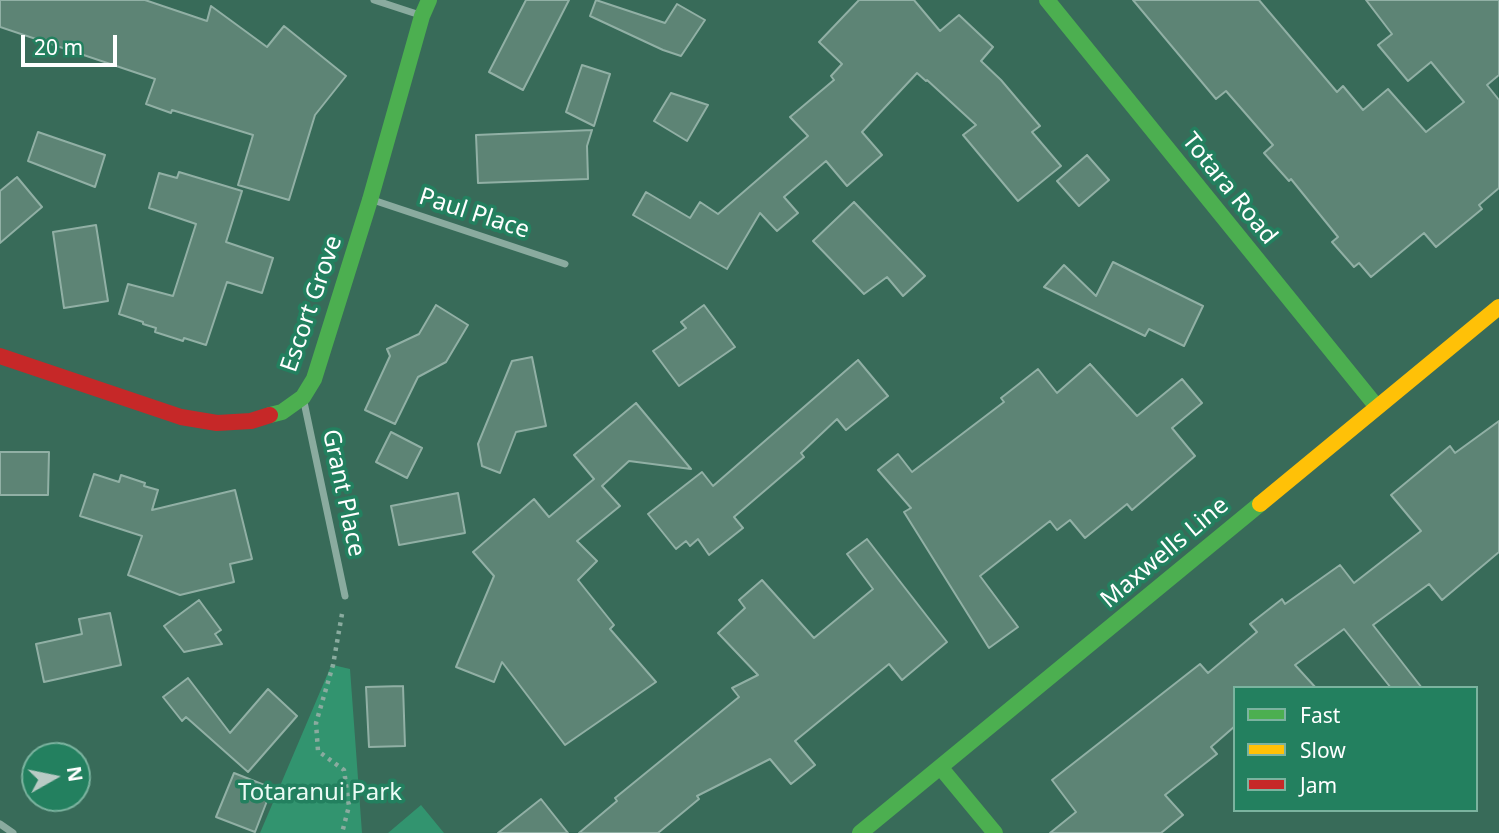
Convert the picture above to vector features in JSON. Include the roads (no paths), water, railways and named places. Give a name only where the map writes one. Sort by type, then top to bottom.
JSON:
[{"type":"street","points":[[374,0],[422,16]]},
{"type":"street","name":"Escort Grove","points":[[0,356],[181,416],[217,423],[251,421],[282,412],[303,397],[314,379],[429,0]]},
{"type":"street","name":"Totara Road","points":[[1046,0],[1377,407]]},
{"type":"street","name":"Paul Place","points":[[370,200],[565,264]]},
{"type":"street","name":"Maxwells Line","points":[[860,833],[1499,308]]},
{"type":"street","name":"Grant Place","points":[[303,397],[345,596]]},
{"type":"street","points":[[941,768],[995,833]]},
{"type":"street","points":[[0,824],[13,833]]},
{"type":"park label","name":"Totaranui Park","points":[[320,793]]}]
